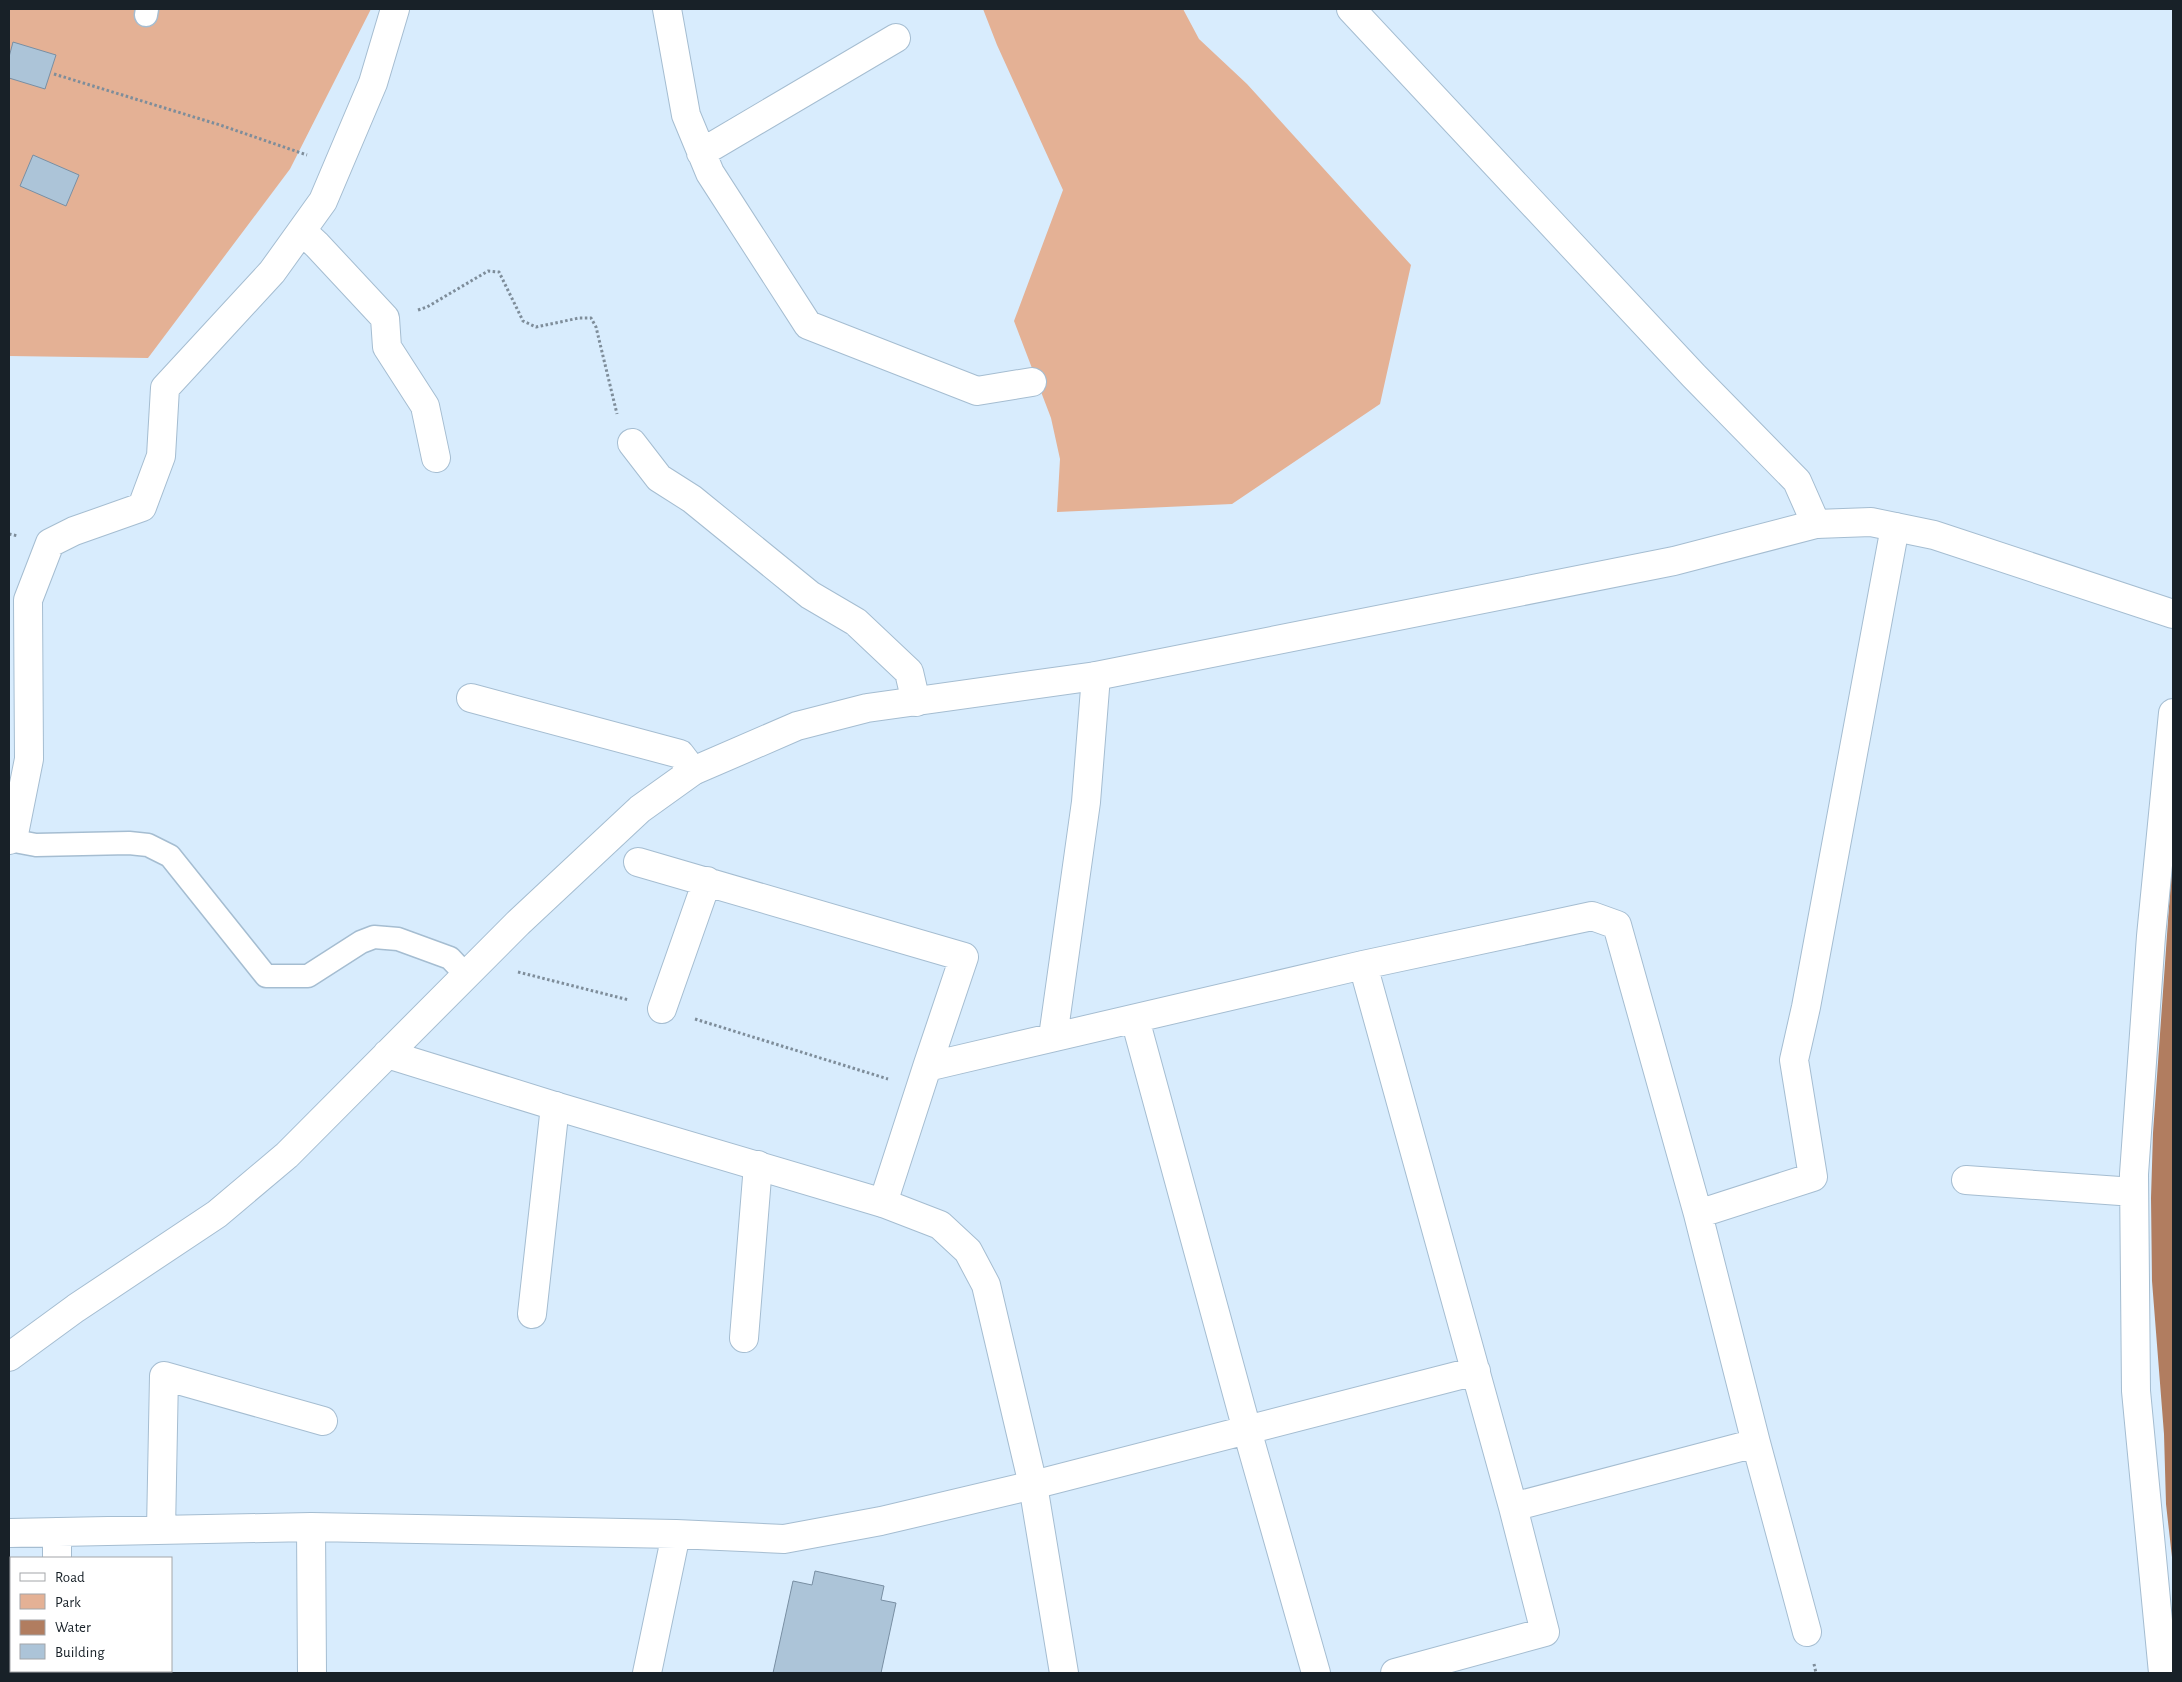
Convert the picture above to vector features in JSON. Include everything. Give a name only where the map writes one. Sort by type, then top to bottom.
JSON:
[{"type":"street","points":[[9,840],[14,834],[29,759],[28,600],[50,543],[74,531],[142,507],[161,456],[165,388],[272,272],[323,201],[372,83],[395,9]]},
{"type":"street","points":[[666,9],[686,115],[710,173],[808,325],[977,391],[1032,382]]},
{"type":"street","points":[[1351,9],[1694,376],[1797,481],[1816,524]]},
{"type":"street","points":[[702,153],[896,38]]},
{"type":"street","points":[[302,231],[318,244],[385,318],[387,346],[425,406],[436,458]]},
{"type":"street","points":[[632,443],[659,478],[692,499],[810,595],[856,622],[910,672],[916,702]]},
{"type":"street","points":[[9,1357],[76,1308],[217,1214],[287,1155],[466,975],[640,809],[693,771],[797,726],[867,708],[1096,676],[1674,561],[1816,524],[1872,522],[1934,535],[2173,614]]},
{"type":"street","points":[[1698,1214],[1813,1177],[1794,1060],[1806,1006],[1895,527]]},
{"type":"street","points":[[1053,1037],[1086,802],[1096,676]]},
{"type":"street","points":[[471,698],[680,754],[693,771]]},
{"type":"street","points":[[2163,1673],[2136,1391],[2134,1192],[2150,936],[2173,713]]},
{"type":"street","points":[[638,862],[964,957],[884,1202]]},
{"type":"street","points":[[662,1009],[707,881]]},
{"type":"street","points":[[923,1078],[1053,1037],[1363,965],[1592,916],[1617,925],[1698,1214],[1756,1443],[1807,1632]]},
{"type":"street","points":[[1363,965],[1476,1371],[1545,1632],[1395,1673]]},
{"type":"street","points":[[1134,1019],[1316,1673]]},
{"type":"street","points":[[387,1054],[555,1106],[884,1202],[940,1225],[968,1251],[986,1285],[1033,1485],[1064,1673]]},
{"type":"street","points":[[532,1314],[555,1106]]},
{"type":"street","points":[[744,1338],[758,1166]]},
{"type":"street","points":[[1966,1180],[2134,1192]]},
{"type":"street","points":[[9,1533],[311,1527],[676,1534],[784,1539],[881,1521],[1033,1485],[1476,1371]]},
{"type":"street","points":[[161,1530],[164,1376],[323,1421]]},
{"type":"street","points":[[1513,1507],[1756,1443]]},
{"type":"street","points":[[311,1527],[312,1673]]},
{"type":"street","points":[[56,1557],[57,1532]]},
{"type":"street","points":[[647,1673],[676,1534]]},
{"type":"lane","points":[[9,840],[36,846],[129,842],[148,845],[170,856],[266,976],[308,976],[361,942],[374,937],[398,939],[450,958],[466,975]]},
{"type":"path","points":[[54,74],[220,125],[338,165]]},
{"type":"path","points":[[385,318],[427,307],[488,271],[498,272],[523,321],[536,327],[580,318],[591,318],[596,327],[616,411],[632,443]]},
{"type":"path","points":[[518,972],[923,1078]]},
{"type":"green space","points":[[9,9],[371,9],[290,169],[148,358],[9,356]]},
{"type":"green space","points":[[983,9],[1183,9],[1199,39],[1247,84],[1411,265],[1380,404],[1232,504],[1057,512],[1060,459],[1051,418],[1014,321],[1063,190],[997,45]]},
{"type":"water","points":[[2173,850],[2173,1566],[2166,1504],[2164,1434],[2152,1281],[2151,1198],[2153,1133]]},
{"type":"building","points":[[13,42],[56,55],[45,89],[9,78],[9,57]]},
{"type":"building","points":[[33,155],[79,175],[66,206],[20,186]]},
{"type":"building","points":[[815,1571],[884,1586],[881,1600],[896,1603],[881,1673],[773,1673],[793,1581],[812,1585]]}]
